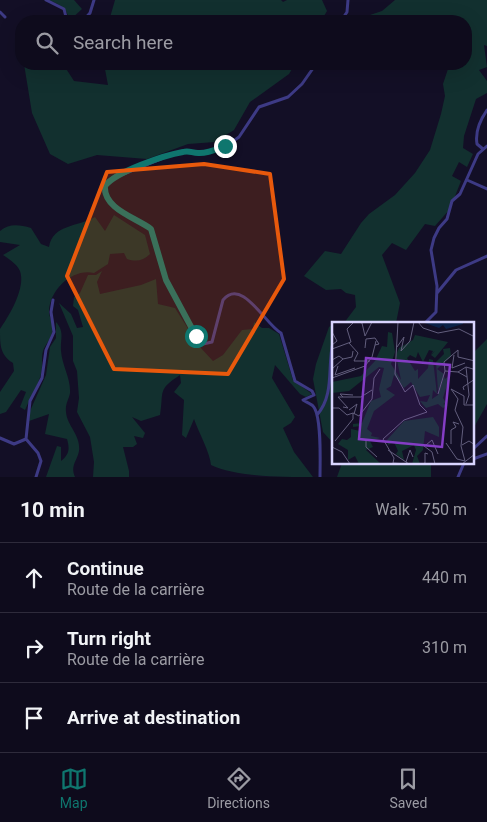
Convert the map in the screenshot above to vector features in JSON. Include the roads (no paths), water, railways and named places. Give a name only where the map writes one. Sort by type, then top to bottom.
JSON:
[{"type":"street","points":[[46,0],[64,9],[66,15]]},
{"type":"street","points":[[88,15],[93,0],[99,0]]},
{"type":"street","points":[[344,15],[348,0]]},
{"type":"street","points":[[0,12],[5,16]]},
{"type":"street","points":[[311,70],[288,97],[259,107],[239,137],[225,146],[206,152],[190,151],[168,156],[116,177],[105,186],[104,192],[112,205],[151,229],[166,280],[199,342],[208,344],[215,337],[221,305],[226,296],[236,294],[243,295],[272,328],[281,333],[295,381],[312,390],[314,395],[303,400],[314,406],[317,415],[321,437],[320,477]]},
{"type":"street","points":[[483,149],[477,144],[476,136],[480,122],[487,110]]},
{"type":"street","points":[[426,322],[436,312],[437,286],[431,250],[452,202],[460,194],[483,149],[487,146]]},
{"type":"street","points":[[467,180],[487,189]]},
{"type":"street","points":[[436,294],[456,270],[487,256]]},
{"type":"street","points":[[36,476],[41,461],[38,453],[26,438],[30,401],[42,378],[46,350],[54,332],[51,312],[53,300]]},
{"type":"street","points":[[317,415],[329,396],[330,353],[332,346]]},
{"type":"street","points":[[474,448],[487,436]]},
{"type":"street","points":[[0,438],[14,444],[26,438]]},
{"type":"street","points":[[474,459],[487,454]]},
{"type":"street","points":[[458,477],[464,464]]}]
